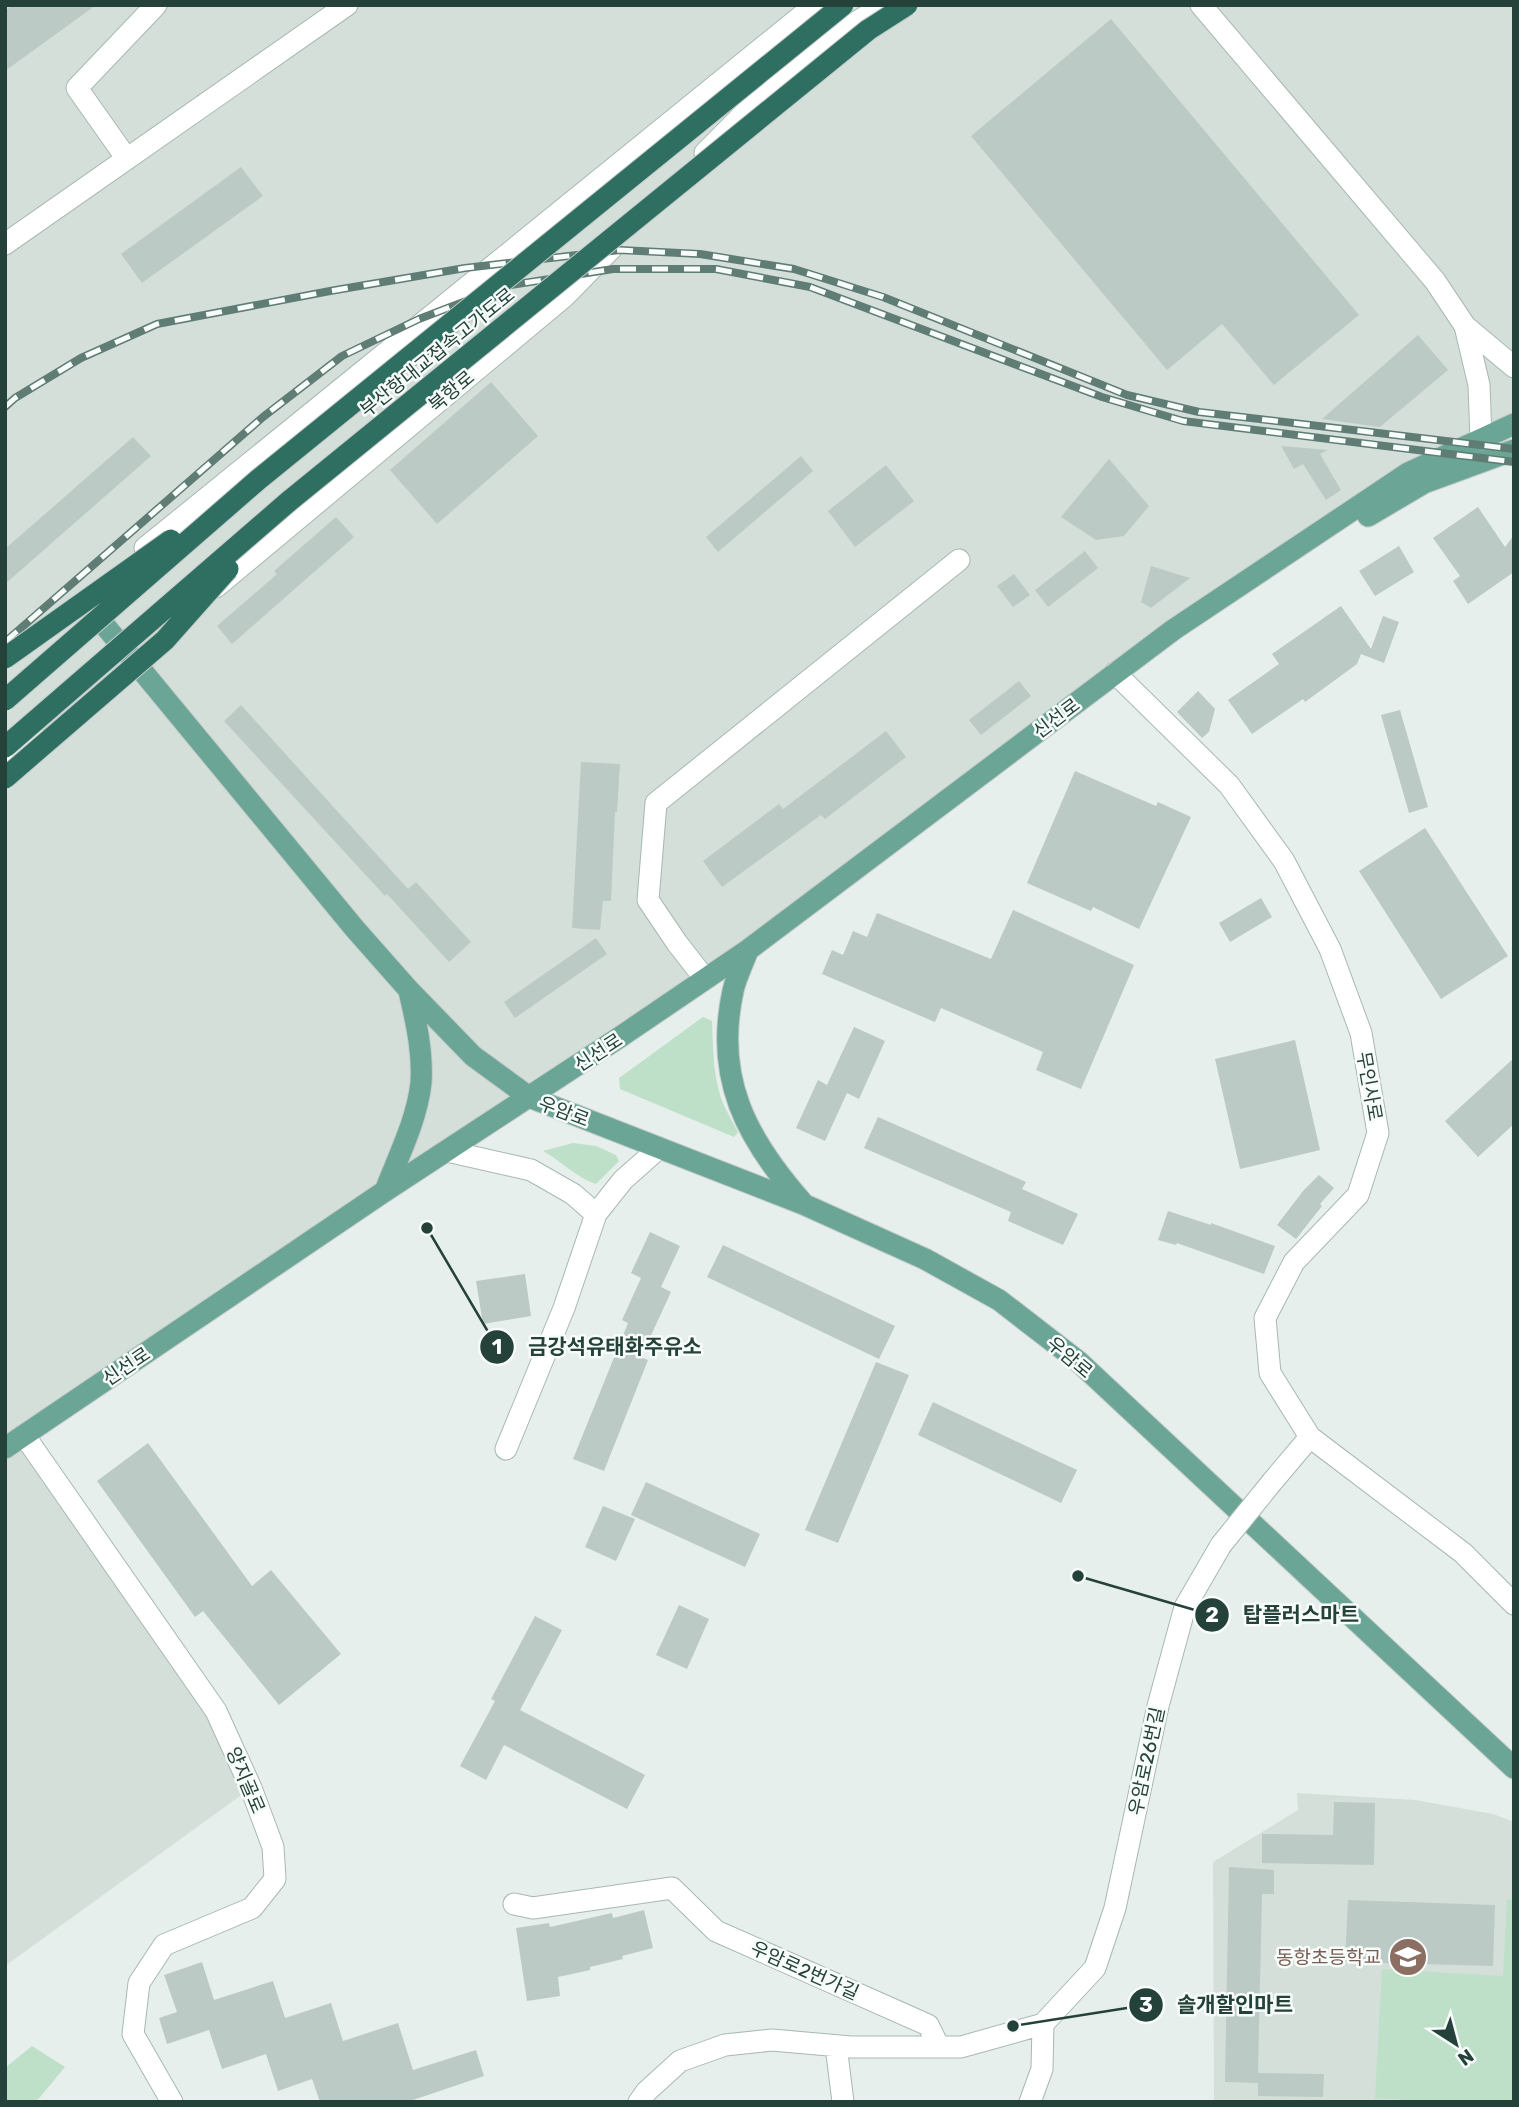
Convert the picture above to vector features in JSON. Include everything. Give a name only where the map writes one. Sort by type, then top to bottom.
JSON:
[{"type":"highway","name":"부산항대교접속고가도로","points":[[5,700],[260,480],[843,5]]},
{"type":"highway","name":"부산항대교접속고가도로","points":[[5,747],[288,502],[868,30],[907,5]]},
{"type":"highway","points":[[5,658],[260,480]]},
{"type":"highway","points":[[5,778],[164,639],[288,502]]},
{"type":"main road","name":"신선로","points":[[5,1448],[748,950],[1173,631],[1408,473],[1514,424]]},
{"type":"main road","name":"신선로","points":[[1173,631],[1424,483],[1514,450]]},
{"type":"main road","name":"우암로","points":[[84,600],[355,929],[473,1056],[529,1097],[803,1204],[925,1259],[999,1300],[1068,1354],[1514,1768]]},
{"type":"main road","points":[[748,950],[733,989],[727,1031],[728,1065],[746,1122],[771,1167],[803,1204]]},
{"type":"main road","points":[[385,1191],[411,1124],[421,1083],[419,1030],[408,989]]},
{"type":"street","points":[[127,159],[77,88],[156,5]]},
{"type":"street","points":[[5,244],[346,5]]},
{"type":"street","points":[[5,670],[131,559],[815,5]]},
{"type":"street","name":"북항로","points":[[5,764],[565,296],[799,58],[884,5]]},
{"type":"street","points":[[1201,5],[1435,281],[1465,326],[1514,367]]},
{"type":"street","points":[[1465,326],[1479,385],[1481,439]]},
{"type":"street","points":[[705,979],[648,900],[656,803],[959,559]]},
{"type":"street","name":"무인사로","points":[[1115,673],[1229,785],[1284,861],[1330,949],[1361,1033],[1378,1133],[1358,1195],[1294,1262],[1265,1318],[1270,1373],[1310,1437],[1463,1553],[1509,1592]]},
{"type":"street","points":[[506,1449],[564,1308],[596,1214],[623,1180],[659,1148]]},
{"type":"street","points":[[447,1151],[531,1170],[573,1194],[596,1214]]},
{"type":"street","name":"양지골로","points":[[24,1435],[216,1711],[251,1788],[272,1847],[275,1879],[252,1908],[164,1945],[139,1983],[133,2034],[174,2100]]},
{"type":"street","name":"우암로26번길","points":[[1043,2024],[1095,1968],[1115,1908],[1158,1706],[1185,1607],[1222,1545],[1310,1437]]},
{"type":"street","name":"우암로2번가길","points":[[514,1904],[533,1908],[672,1888],[716,1931],[928,2025],[939,2047]]},
{"type":"street","points":[[639,2102],[646,2092],[680,2061],[725,2045],[772,2040],[836,2046],[961,2046],[1043,2024],[1042,2069],[1036,2097]]},
{"type":"street","points":[[836,2046],[843,2102]]},
{"type":"shaded area","points":[[5,5],[1514,5],[1514,424],[1173,630],[748,950],[24,1435],[216,1711],[251,1788],[5,1966]]},
{"type":"shaded area","points":[[1297,1793],[1415,1800],[1493,1814],[1514,1822],[1514,2102],[1214,2102],[1213,1862],[1298,1810]]},
{"type":"green space","points":[[703,1017],[712,1021],[716,1079],[723,1102],[738,1132],[734,1137],[620,1089],[619,1078]]},
{"type":"green space","points":[[573,1143],[596,1146],[616,1155],[619,1161],[596,1184],[582,1178],[543,1151]]},
{"type":"green space","points":[[1507,1899],[1514,1900],[1514,2102],[1434,2102],[1375,2098],[1382,1969],[1503,1976]]},
{"type":"green space","points":[[32,2046],[65,2067],[36,2102],[5,2102],[5,2068]]},
{"type":"building","points":[[13,5],[96,5],[5,71],[5,11]]},
{"type":"building","points":[[1111,19],[1359,315],[1274,385],[1222,324],[1167,370],[971,136]]},
{"type":"building","points":[[241,167],[263,196],[142,283],[121,254]]},
{"type":"building","points":[[1418,335],[1448,370],[1380,427],[1322,419]]},
{"type":"building","points":[[491,382],[538,436],[437,524],[390,470]]},
{"type":"building","points":[[133,437],[151,456],[5,584],[5,549]]},
{"type":"building","points":[[1281,446],[1328,450],[1320,454],[1341,490],[1326,500],[1303,464],[1294,469]]},
{"type":"building","points":[[801,456],[813,471],[718,552],[706,537]]},
{"type":"building","points":[[1109,459],[1149,506],[1124,536],[1096,540],[1061,517]]},
{"type":"building","points":[[886,465],[914,501],[855,547],[828,511]]},
{"type":"building","points":[[1478,507],[1505,547],[1514,535],[1514,572],[1468,604],[1453,581],[1460,576],[1433,538]]},
{"type":"building","points":[[336,517],[354,537],[232,644],[217,626],[277,574],[274,571]]},
{"type":"building","points":[[1399,546],[1414,572],[1375,596],[1359,571]]},
{"type":"building","points":[[1085,551],[1098,568],[1048,607],[1035,590]]},
{"type":"building","points":[[1151,566],[1190,578],[1151,608],[1141,602]]},
{"type":"building","points":[[1014,574],[1030,595],[1013,607],[997,586]]},
{"type":"building","points":[[1341,606],[1371,649],[1383,616],[1399,622],[1384,663],[1361,654],[1357,664],[1305,702],[1303,699],[1252,734],[1228,700],[1279,664],[1272,654]]},
{"type":"building","points":[[1019,681],[1031,696],[981,735],[969,720]]},
{"type":"building","points":[[1198,691],[1215,709],[1209,732],[1202,738],[1177,712]]},
{"type":"building","points":[[241,705],[408,889],[416,882],[471,942],[449,962],[224,721]]},
{"type":"building","points":[[1400,710],[1428,807],[1409,813],[1381,715]]},
{"type":"building","points":[[886,731],[906,757],[825,819],[821,815],[722,887],[703,861],[779,804],[783,809]]},
{"type":"building","points":[[581,762],[620,764],[611,901],[603,901],[600,930],[572,928]]},
{"type":"building","points":[[1075,771],[1156,806],[1158,802],[1191,817],[1139,929],[1093,907],[1091,911],[1027,883]]},
{"type":"building","points":[[1425,828],[1508,956],[1441,999],[1359,871]]},
{"type":"building","points":[[1261,898],[1272,917],[1230,942],[1219,923]]},
{"type":"building","points":[[1013,910],[1134,965],[1081,1089],[1036,1070],[1043,1052],[941,1008],[935,1022],[822,974],[832,950],[843,955],[853,931],[867,937],[877,913],[991,959]]},
{"type":"building","points":[[596,938],[607,954],[515,1018],[504,1002]]},
{"type":"building","points":[[854,1027],[885,1041],[859,1099],[847,1093],[825,1141],[796,1128],[818,1080],[827,1085]]},
{"type":"building","points":[[1295,1040],[1320,1150],[1240,1169],[1215,1059]]},
{"type":"building","points":[[1514,1058],[1514,1124],[1478,1157],[1445,1121]]},
{"type":"building","points":[[878,1117],[1026,1182],[1022,1189],[1078,1214],[1063,1245],[1008,1221],[1011,1212],[864,1148]]},
{"type":"building","points":[[1319,1175],[1334,1188],[1296,1239],[1277,1225]]},
{"type":"building","points":[[1168,1211],[1275,1246],[1264,1274],[1177,1243],[1176,1245],[1158,1240]]},
{"type":"building","points":[[650,1232],[680,1246],[661,1287],[671,1292],[641,1357],[648,1360],[604,1471],[573,1459],[628,1323],[622,1320],[641,1278],[631,1273]]},
{"type":"building","points":[[723,1245],[895,1326],[879,1359],[707,1277]]},
{"type":"building","points":[[525,1274],[531,1316],[483,1324],[476,1281]]},
{"type":"building","points":[[876,1362],[909,1375],[838,1543],[805,1530]]},
{"type":"building","points":[[933,1402],[1077,1470],[1061,1503],[918,1435]]},
{"type":"building","points":[[148,1443],[252,1586],[271,1570],[341,1654],[279,1705],[203,1611],[195,1617],[97,1481]]},
{"type":"building","points":[[646,1482],[760,1534],[745,1567],[631,1515]]},
{"type":"building","points":[[603,1506],[635,1519],[616,1561],[585,1547]]},
{"type":"building","points":[[679,1605],[709,1619],[687,1669],[656,1655]]},
{"type":"building","points":[[535,1616],[562,1630],[520,1710],[645,1775],[627,1809],[504,1745],[486,1780],[460,1766],[495,1701],[491,1699]]},
{"type":"building","points":[[1334,1802],[1375,1803],[1374,1865],[1262,1863],[1262,1834],[1333,1835]]},
{"type":"building","points":[[1229,1867],[1274,1870],[1274,1894],[1262,1894],[1258,2073],[1324,2074],[1323,2097],[1258,2096],[1258,2083],[1225,2082]]},
{"type":"building","points":[[1348,1900],[1495,1905],[1493,1966],[1345,1962]]},
{"type":"building","points":[[644,1910],[653,1948],[590,1967],[590,1970],[558,1977],[560,1996],[527,2001],[516,1928],[549,1923],[550,1927],[612,1913],[613,1918]]},
{"type":"building","points":[[202,1962],[214,2000],[273,1981],[285,2018],[331,2003],[343,2041],[398,2023],[413,2070],[476,2050],[484,2076],[407,2102],[320,2102],[312,2079],[278,2091],[266,2054],[222,2069],[209,2030],[167,2044],[159,2018],[177,2012],[164,1975]]},
{"type":"railway","points":[[5,407],[15,398],[81,358],[157,324],[465,268],[620,250],[700,254],[794,269],[883,297],[1127,395],[1199,412],[1514,449]]},
{"type":"railway","points":[[5,642],[263,417],[342,356],[419,319],[505,286],[613,269],[716,269],[810,287],[1102,397],[1183,421],[1514,462]]},
{"type":"place","name":"금강석유태화주유소","points":[[427,1228]]},
{"type":"place","name":"탑플러스마트","points":[[1078,1576]]},
{"type":"place","name":"동항초등학교","points":[[1408,1957]]},
{"type":"place","name":"솔개할인마트","points":[[1013,2026]]}]
